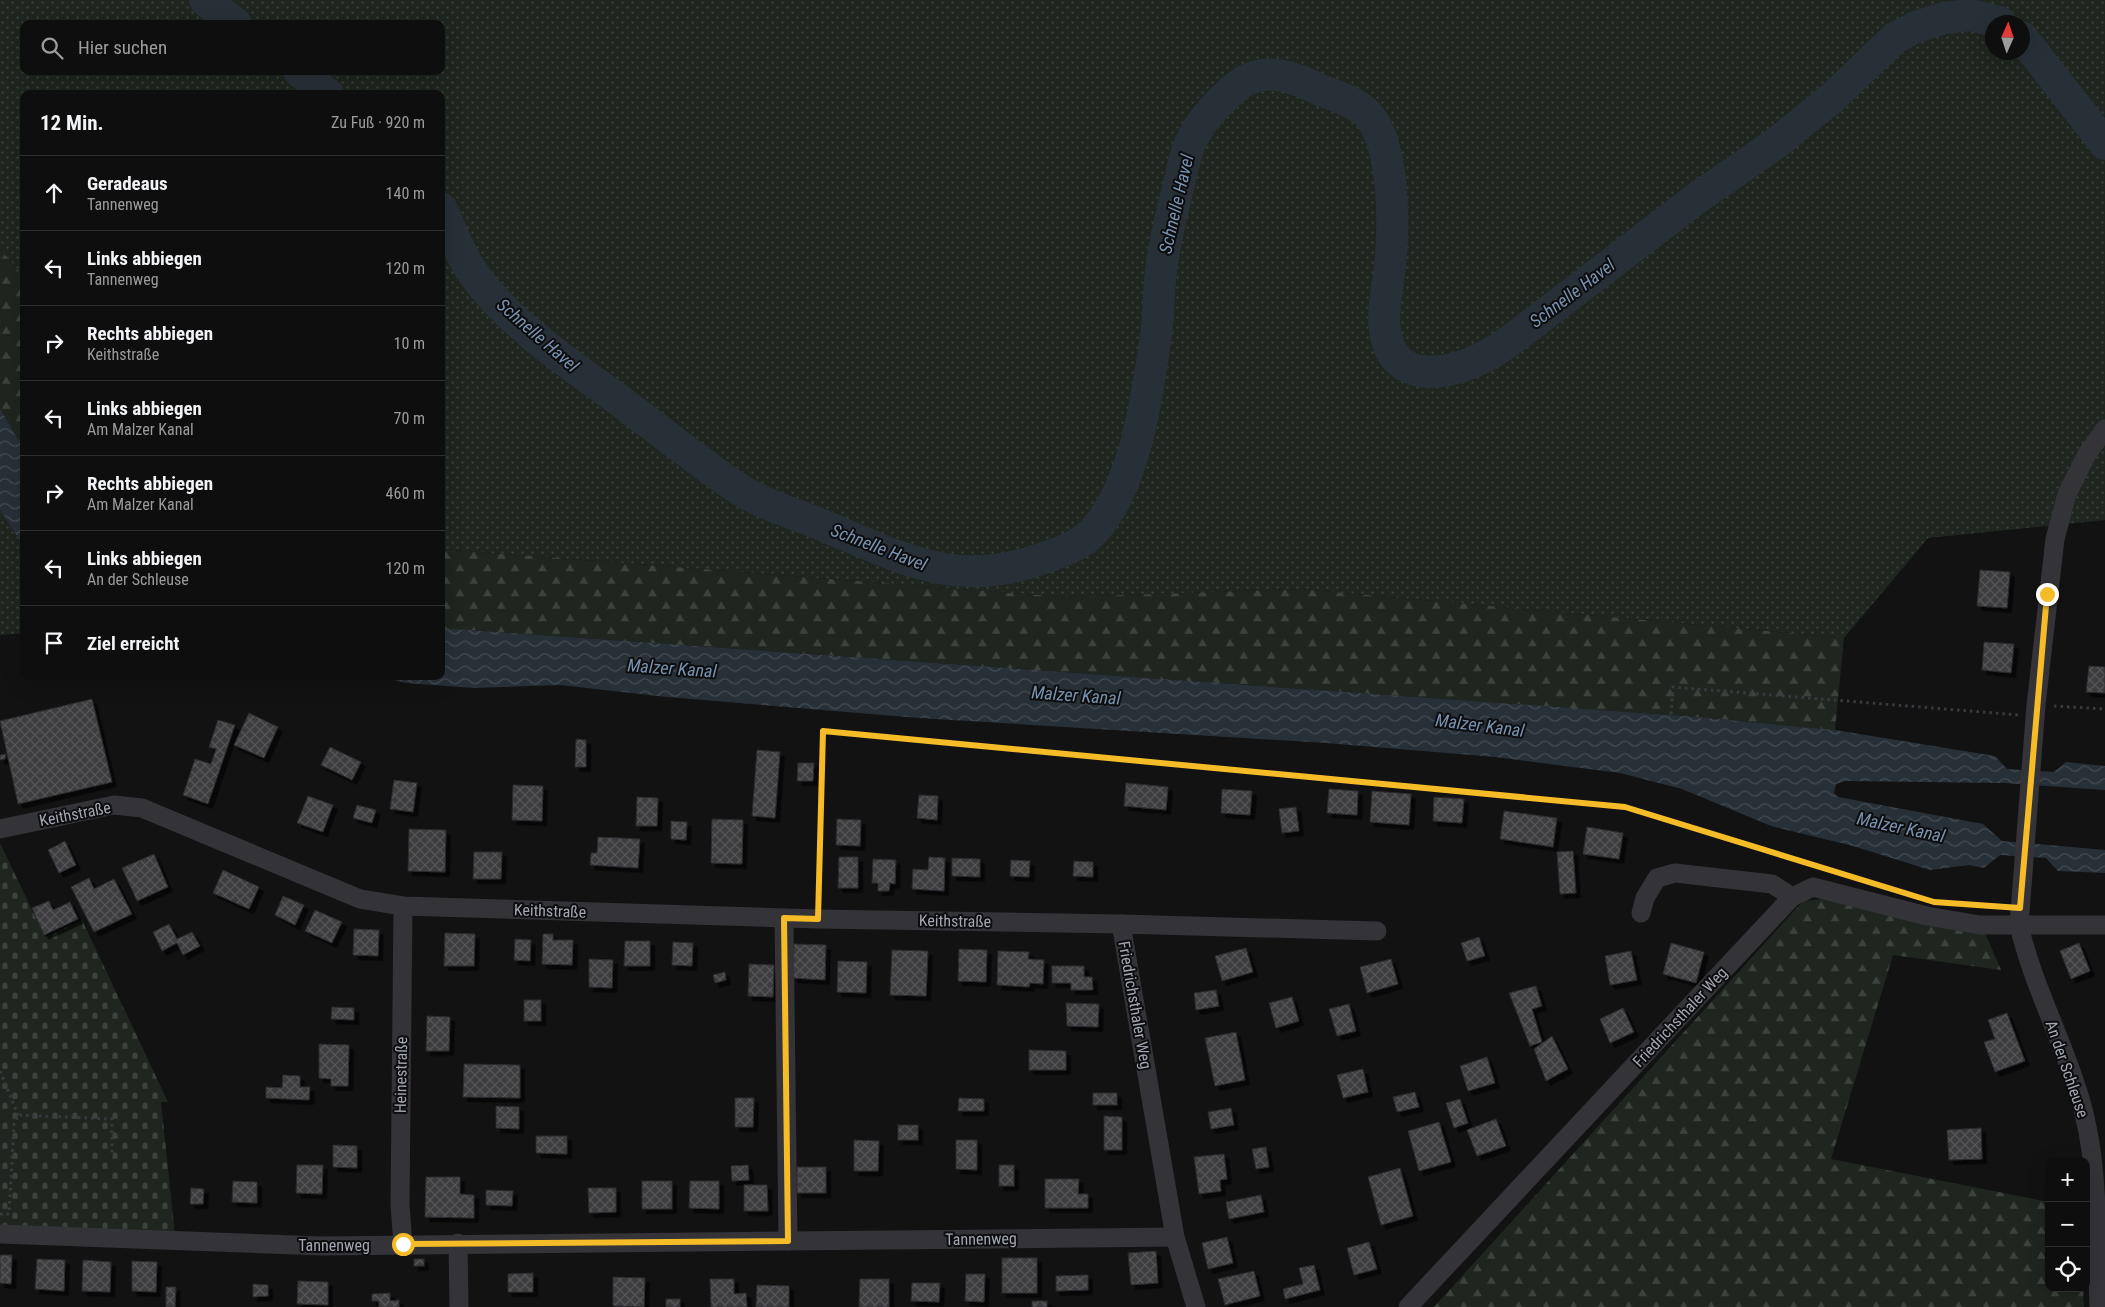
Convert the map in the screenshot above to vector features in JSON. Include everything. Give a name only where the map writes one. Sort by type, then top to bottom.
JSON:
[{"type":"street","name":"An der Schleuse","points":[[2099,1307],[2095,1208],[2086,1123],[2078,1092],[2026,953],[2019,925],[2035,710],[2055,539],[2067,494],[2087,454],[2105,429]]},
{"type":"street","name":"Keithstraße","points":[[0,829],[114,805],[142,808],[360,899],[404,906],[818,919],[1122,924]]},
{"type":"street","points":[[1640,913],[1645,898],[1657,878],[1675,873],[1772,884],[1792,897]]},
{"type":"street","name":"Friedrichsthaler Weg","points":[[1408,1307],[1792,897],[1813,887],[1927,916],[1980,925],[2019,925]]},
{"type":"street","name":"Heinestraße","points":[[403,1244],[400,1205],[404,906]]},
{"type":"street","points":[[784,918],[788,1241]]},
{"type":"street","name":"Friedrichsthaler Weg","points":[[1196,1307],[1175,1237],[1122,924],[1377,931]]},
{"type":"street","points":[[2019,925],[2105,925]]},
{"type":"street","name":"Tannenweg","points":[[0,1234],[322,1246],[458,1243],[1175,1237]]},
{"type":"street","points":[[458,1243],[459,1307]]},
{"type":"path","points":[[1671,714],[1673,687],[2035,710],[2105,710]]},
{"type":"path","points":[[818,919],[823,731],[1625,807],[1860,878]]},
{"type":"path","points":[[0,1071],[18,1115],[14,1124],[9,1214],[0,1214]]},
{"type":"path","points":[[18,1115],[112,1119],[112,1153]]},
{"type":"green space","points":[[0,0],[2105,0],[2105,520],[1928,538],[1844,638],[1300,589],[1065,597],[445,549],[445,90],[20,90],[20,272],[0,249]]},
{"type":"green space","points":[[0,249],[20,272],[20,443],[0,408]]},
{"type":"green space","points":[[0,510],[20,541],[20,633],[0,635]]},
{"type":"green space","points":[[445,549],[1065,597],[1300,589],[1844,638],[1835,730],[1685,716],[445,628]]},
{"type":"green space","points":[[0,843],[45,937],[82,920],[168,1102],[161,1102],[175,1235],[0,1228]]},
{"type":"green space","points":[[1831,898],[1985,933],[2001,970],[1893,955],[1831,1159],[2045,1201],[2045,1292],[2083,1292],[2084,1307],[1434,1307],[1803,901]]},
{"type":"water","points":[[0,408],[20,443],[20,541],[0,510]]},
{"type":"water","name":"Malzer Kanal","points":[[445,628],[1685,716],[1835,730],[1995,756],[2007,769],[2054,772],[2066,762],[2105,766],[2105,790],[2004,783],[1846,781],[1836,784],[1834,793],[1838,797],[1983,824],[2002,841],[2105,850],[2105,873],[2058,871],[2046,858],[2000,855],[1984,868],[1969,865],[1930,870],[1853,846],[1771,826],[1682,789],[1620,773],[1495,757],[1326,743],[919,718],[667,697],[560,685],[474,688],[406,683],[393,680],[445,680]]},
{"type":"building","points":[[1980,570],[2010,572],[2007,608],[1977,606]]},
{"type":"building","points":[[1984,642],[2014,644],[2011,673],[1982,670]]},
{"type":"building","points":[[2089,666],[2105,667],[2105,693],[2086,692]]},
{"type":"building","points":[[92,699],[112,782],[18,804],[0,721]]},
{"type":"building","points":[[249,713],[278,727],[264,758],[234,745]]},
{"type":"building","points":[[218,720],[235,725],[208,804],[183,795],[195,759],[211,764],[216,749],[209,747]]},
{"type":"building","points":[[576,739],[586,740],[586,767],[575,767]]},
{"type":"building","points":[[330,747],[361,762],[352,780],[321,765]]},
{"type":"building","points":[[757,750],[780,752],[775,818],[752,816]]},
{"type":"building","points":[[6,754],[5,759],[0,760],[0,755]]},
{"type":"building","points":[[798,763],[814,763],[813,781],[797,781]]},
{"type":"building","points":[[394,780],[417,783],[413,812],[390,809]]},
{"type":"building","points":[[1126,783],[1168,787],[1166,810],[1124,806]]},
{"type":"building","points":[[513,785],[543,786],[542,821],[512,820]]},
{"type":"building","points":[[1222,789],[1252,791],[1250,815],[1221,813]]},
{"type":"building","points":[[1329,789],[1358,791],[1357,815],[1327,813]]},
{"type":"building","points":[[1372,791],[1411,794],[1409,825],[1370,822]]},
{"type":"building","points":[[919,795],[938,796],[937,820],[917,818]]},
{"type":"building","points":[[308,796],[333,805],[323,832],[297,823]]},
{"type":"building","points":[[637,797],[658,798],[657,826],[636,826]]},
{"type":"building","points":[[1434,797],[1464,799],[1462,823],[1433,821]]},
{"type":"building","points":[[357,805],[376,810],[372,823],[353,818]]},
{"type":"building","points":[[1296,807],[1299,831],[1282,833],[1279,809]]},
{"type":"building","points":[[1504,811],[1557,818],[1553,847],[1500,839]]},
{"type":"building","points":[[712,819],[743,820],[742,864],[711,863]]},
{"type":"building","points":[[837,819],[861,820],[860,846],[836,845]]},
{"type":"building","points":[[671,821],[687,822],[686,840],[671,839]]},
{"type":"building","points":[[1587,827],[1623,833],[1619,859],[1583,854]]},
{"type":"building","points":[[409,829],[446,830],[445,872],[408,871]]},
{"type":"building","points":[[598,837],[640,839],[638,868],[590,865],[591,853],[597,853]]},
{"type":"building","points":[[65,841],[76,865],[59,873],[48,850]]},
{"type":"building","points":[[1573,851],[1576,893],[1560,894],[1557,852]]},
{"type":"building","points":[[474,852],[502,852],[501,879],[473,879]]},
{"type":"building","points":[[154,854],[168,887],[137,901],[122,868]]},
{"type":"building","points":[[839,857],[858,857],[858,888],[838,888]]},
{"type":"building","points":[[929,857],[945,858],[944,891],[912,889],[913,869],[928,870]]},
{"type":"building","points":[[952,858],[980,859],[980,877],[952,876]]},
{"type":"building","points":[[873,859],[896,860],[895,884],[890,883],[889,891],[878,891],[878,883],[872,883]]},
{"type":"building","points":[[1011,860],[1030,861],[1029,877],[1010,876]]},
{"type":"building","points":[[1074,861],[1093,862],[1093,877],[1073,876]]},
{"type":"building","points":[[223,870],[259,887],[249,909],[213,893]]},
{"type":"building","points":[[89,878],[94,889],[114,879],[132,914],[94,932],[71,887]]},
{"type":"building","points":[[283,896],[304,905],[295,925],[275,915]]},
{"type":"building","points":[[49,901],[53,910],[70,902],[78,919],[44,935],[32,908]]},
{"type":"building","points":[[315,910],[342,922],[332,943],[305,931]]},
{"type":"building","points":[[169,924],[177,939],[192,932],[200,946],[183,955],[177,943],[162,951],[153,932]]},
{"type":"building","points":[[354,929],[379,930],[378,956],[353,955]]},
{"type":"building","points":[[445,933],[475,934],[474,966],[444,966]]},
{"type":"building","points":[[543,934],[553,934],[553,940],[573,940],[572,965],[542,964]]},
{"type":"building","points":[[1479,937],[1485,956],[1467,961],[1461,943]]},
{"type":"building","points":[[515,939],[531,940],[530,961],[514,960]]},
{"type":"building","points":[[625,941],[650,941],[650,966],[624,966]]},
{"type":"building","points":[[673,942],[693,943],[692,966],[672,965]]},
{"type":"building","points":[[1671,943],[1704,952],[1696,983],[1663,974]]},
{"type":"building","points":[[2079,943],[2090,971],[2071,979],[2060,951]]},
{"type":"building","points":[[794,944],[826,945],[825,980],[793,978]]},
{"type":"building","points":[[1246,948],[1253,972],[1222,981],[1215,956]]},
{"type":"building","points":[[959,949],[987,950],[986,982],[958,981]]},
{"type":"building","points":[[892,950],[928,951],[926,996],[890,995]]},
{"type":"building","points":[[998,951],[1029,952],[1028,959],[1044,960],[1043,984],[1030,983],[1029,987],[997,985]]},
{"type":"building","points":[[1631,951],[1637,980],[1610,985],[1605,956]]},
{"type":"building","points":[[589,959],[613,960],[612,988],[589,987]]},
{"type":"building","points":[[1391,959],[1398,984],[1367,993],[1360,967]]},
{"type":"building","points":[[838,961],[867,962],[866,993],[837,992]]},
{"type":"building","points":[[749,964],[774,965],[773,997],[748,996]]},
{"type":"building","points":[[1052,966],[1084,966],[1084,977],[1092,977],[1093,990],[1071,990],[1071,983],[1052,983]]},
{"type":"building","points":[[725,972],[726,980],[715,983],[713,975]]},
{"type":"building","points":[[1536,986],[1542,1006],[1532,1009],[1542,1042],[1530,1046],[1509,993]]},
{"type":"building","points":[[1216,990],[1219,1006],[1196,1010],[1194,993]]},
{"type":"building","points":[[1292,997],[1299,1021],[1276,1028],[1269,1003]]},
{"type":"building","points":[[524,1000],[541,1000],[541,1021],[524,1021]]},
{"type":"building","points":[[1066,1003],[1099,1004],[1098,1027],[1067,1026]]},
{"type":"building","points":[[1349,1004],[1356,1031],[1337,1036],[1329,1009]]},
{"type":"building","points":[[332,1007],[354,1008],[354,1020],[331,1019]]},
{"type":"building","points":[[1623,1008],[1634,1032],[1610,1043],[1600,1019]]},
{"type":"building","points":[[2007,1013],[2025,1061],[1995,1072],[1984,1042],[1995,1039],[1988,1020]]},
{"type":"building","points":[[427,1016],[450,1017],[449,1051],[426,1051]]},
{"type":"building","points":[[1236,1032],[1245,1080],[1215,1086],[1205,1038]]},
{"type":"building","points":[[1552,1036],[1568,1069],[1546,1081],[1534,1049]]},
{"type":"building","points":[[319,1044],[349,1045],[348,1086],[331,1086],[331,1079],[319,1078]]},
{"type":"building","points":[[1029,1050],[1066,1051],[1066,1070],[1029,1070]]},
{"type":"building","points":[[1487,1057],[1495,1083],[1468,1091],[1460,1066]]},
{"type":"building","points":[[464,1064],[520,1065],[520,1098],[463,1097]]},
{"type":"building","points":[[1363,1069],[1368,1092],[1343,1098],[1337,1075]]},
{"type":"building","points":[[283,1075],[300,1076],[300,1087],[310,1087],[309,1100],[266,1098],[266,1087],[282,1088]]},
{"type":"building","points":[[1415,1092],[1419,1107],[1397,1112],[1393,1097]]},
{"type":"building","points":[[1093,1093],[1117,1093],[1117,1105],[1093,1105]]},
{"type":"building","points":[[735,1098],[754,1098],[753,1127],[735,1127]]},
{"type":"building","points":[[959,1098],[984,1099],[984,1111],[958,1111]]},
{"type":"building","points":[[1460,1099],[1468,1123],[1454,1128],[1446,1103]]},
{"type":"building","points":[[496,1106],[519,1107],[519,1129],[496,1128]]},
{"type":"building","points":[[1231,1108],[1234,1125],[1211,1129],[1208,1112]]},
{"type":"building","points":[[1104,1116],[1122,1117],[1122,1150],[1104,1150]]},
{"type":"building","points":[[1496,1119],[1506,1146],[1477,1156],[1467,1130]]},
{"type":"building","points":[[1439,1122],[1451,1162],[1419,1171],[1408,1131]]},
{"type":"building","points":[[898,1125],[918,1125],[918,1140],[898,1140]]},
{"type":"building","points":[[1981,1128],[1982,1159],[1949,1160],[1947,1130]]},
{"type":"building","points":[[536,1136],[567,1136],[567,1154],[536,1153]]},
{"type":"building","points":[[854,1140],[879,1141],[878,1171],[854,1171]]},
{"type":"building","points":[[956,1140],[977,1140],[977,1170],[956,1169]]},
{"type":"building","points":[[333,1145],[357,1146],[357,1168],[333,1167]]},
{"type":"building","points":[[1266,1147],[1269,1167],[1256,1169],[1252,1149]]},
{"type":"building","points":[[1224,1154],[1227,1179],[1220,1180],[1221,1191],[1199,1194],[1194,1157]]},
{"type":"building","points":[[297,1165],[323,1165],[322,1194],[296,1193]]},
{"type":"building","points":[[748,1165],[749,1180],[732,1181],[731,1166]]},
{"type":"building","points":[[999,1165],[1014,1165],[1014,1186],[999,1186]]},
{"type":"building","points":[[797,1167],[826,1167],[826,1193],[797,1193]]},
{"type":"building","points":[[1400,1168],[1413,1216],[1381,1225],[1368,1177]]},
{"type":"building","points":[[426,1177],[460,1177],[460,1194],[474,1195],[474,1218],[425,1217]]},
{"type":"building","points":[[1045,1179],[1079,1179],[1078,1194],[1088,1194],[1088,1208],[1045,1208]]},
{"type":"building","points":[[233,1181],[257,1182],[257,1203],[232,1202]]},
{"type":"building","points":[[642,1181],[672,1181],[672,1209],[642,1209]]},
{"type":"building","points":[[690,1181],[719,1181],[719,1209],[689,1208]]},
{"type":"building","points":[[744,1185],[767,1185],[768,1211],[744,1211]]},
{"type":"building","points":[[191,1188],[204,1189],[203,1204],[190,1204]]},
{"type":"building","points":[[588,1188],[616,1188],[616,1212],[589,1213]]},
{"type":"building","points":[[486,1190],[513,1191],[512,1206],[486,1205]]},
{"type":"building","points":[[1261,1195],[1264,1212],[1229,1219],[1226,1202]]},
{"type":"building","points":[[1227,1237],[1233,1263],[1208,1269],[1202,1243]]},
{"type":"building","points":[[1369,1242],[1377,1269],[1354,1275],[1347,1248]]},
{"type":"building","points":[[1156,1251],[1158,1283],[1131,1285],[1128,1253]]},
{"type":"building","points":[[0,1255],[12,1255],[11,1284],[0,1283]]},
{"type":"building","points":[[1002,1258],[1037,1258],[1037,1293],[1002,1293]]},
{"type":"building","points":[[37,1259],[65,1260],[64,1291],[35,1289]]},
{"type":"building","points":[[414,1259],[424,1259],[424,1266],[414,1266]]},
{"type":"building","points":[[83,1260],[111,1262],[110,1292],[82,1291]]},
{"type":"building","points":[[132,1261],[157,1262],[156,1292],[132,1291]]},
{"type":"building","points":[[1314,1265],[1320,1290],[1285,1299],[1283,1289],[1303,1284],[1299,1268]]},
{"type":"building","points":[[1254,1271],[1260,1296],[1225,1305],[1218,1279]]},
{"type":"building","points":[[533,1273],[533,1292],[508,1292],[508,1274]]},
{"type":"building","points":[[966,1274],[985,1274],[984,1302],[965,1301]]},
{"type":"building","points":[[1088,1275],[1088,1290],[1056,1291],[1056,1276]]},
{"type":"building","points":[[613,1277],[645,1278],[644,1307],[613,1306]]},
{"type":"building","points":[[710,1279],[734,1279],[734,1294],[746,1293],[747,1307],[711,1307]]},
{"type":"building","points":[[860,1279],[889,1279],[889,1307],[859,1307]]},
{"type":"building","points":[[298,1281],[328,1282],[328,1305],[297,1304]]},
{"type":"building","points":[[912,1283],[940,1283],[939,1302],[911,1301]]},
{"type":"building","points":[[253,1284],[268,1285],[268,1296],[253,1297]]},
{"type":"building","points":[[757,1285],[789,1286],[789,1307],[756,1307]]},
{"type":"building","points":[[166,1287],[176,1287],[175,1307],[166,1307]]},
{"type":"building","points":[[390,1293],[390,1301],[399,1300],[399,1307],[379,1307],[379,1301],[372,1301],[372,1294]]},
{"type":"building","points":[[666,1299],[680,1299],[680,1307],[666,1307]]},
{"type":"building","points":[[1032,1301],[1047,1301],[1047,1307],[1032,1307]]},
{"type":"waterway","name":"Schnelle Havel","points":[[205,0],[231,20]]},
{"type":"waterway","name":"Schnelle Havel","points":[[445,217],[468,266],[503,309],[558,356],[739,489],[769,505],[902,558],[953,570],[979,571],[1008,568],[1053,555],[1068,549],[1088,537],[1108,512],[1120,489],[1130,464],[1144,411],[1157,328],[1163,256],[1187,153],[1199,128],[1219,102],[1246,80],[1263,75],[1290,78],[1349,101],[1361,108],[1370,117],[1378,131],[1384,148],[1391,189],[1392,231],[1384,315],[1385,330],[1390,348],[1398,360],[1409,368],[1423,371],[1438,371],[1469,364],[1496,350],[1515,337],[1697,198],[1775,144],[1832,98],[1895,38],[1916,27],[1944,18],[1970,15],[1985,18]]},
{"type":"waterway","name":"Schnelle Havel","points":[[2030,47],[2105,144]]},
{"type":"waterway","name":"Schnelle Havel","points":[[304,75],[323,90]]},
{"type":"route","points":[[403,1244],[788,1241],[784,918],[818,919],[823,731],[1625,807],[1934,902],[2020,908],[2035,716],[2047,594]]}]
